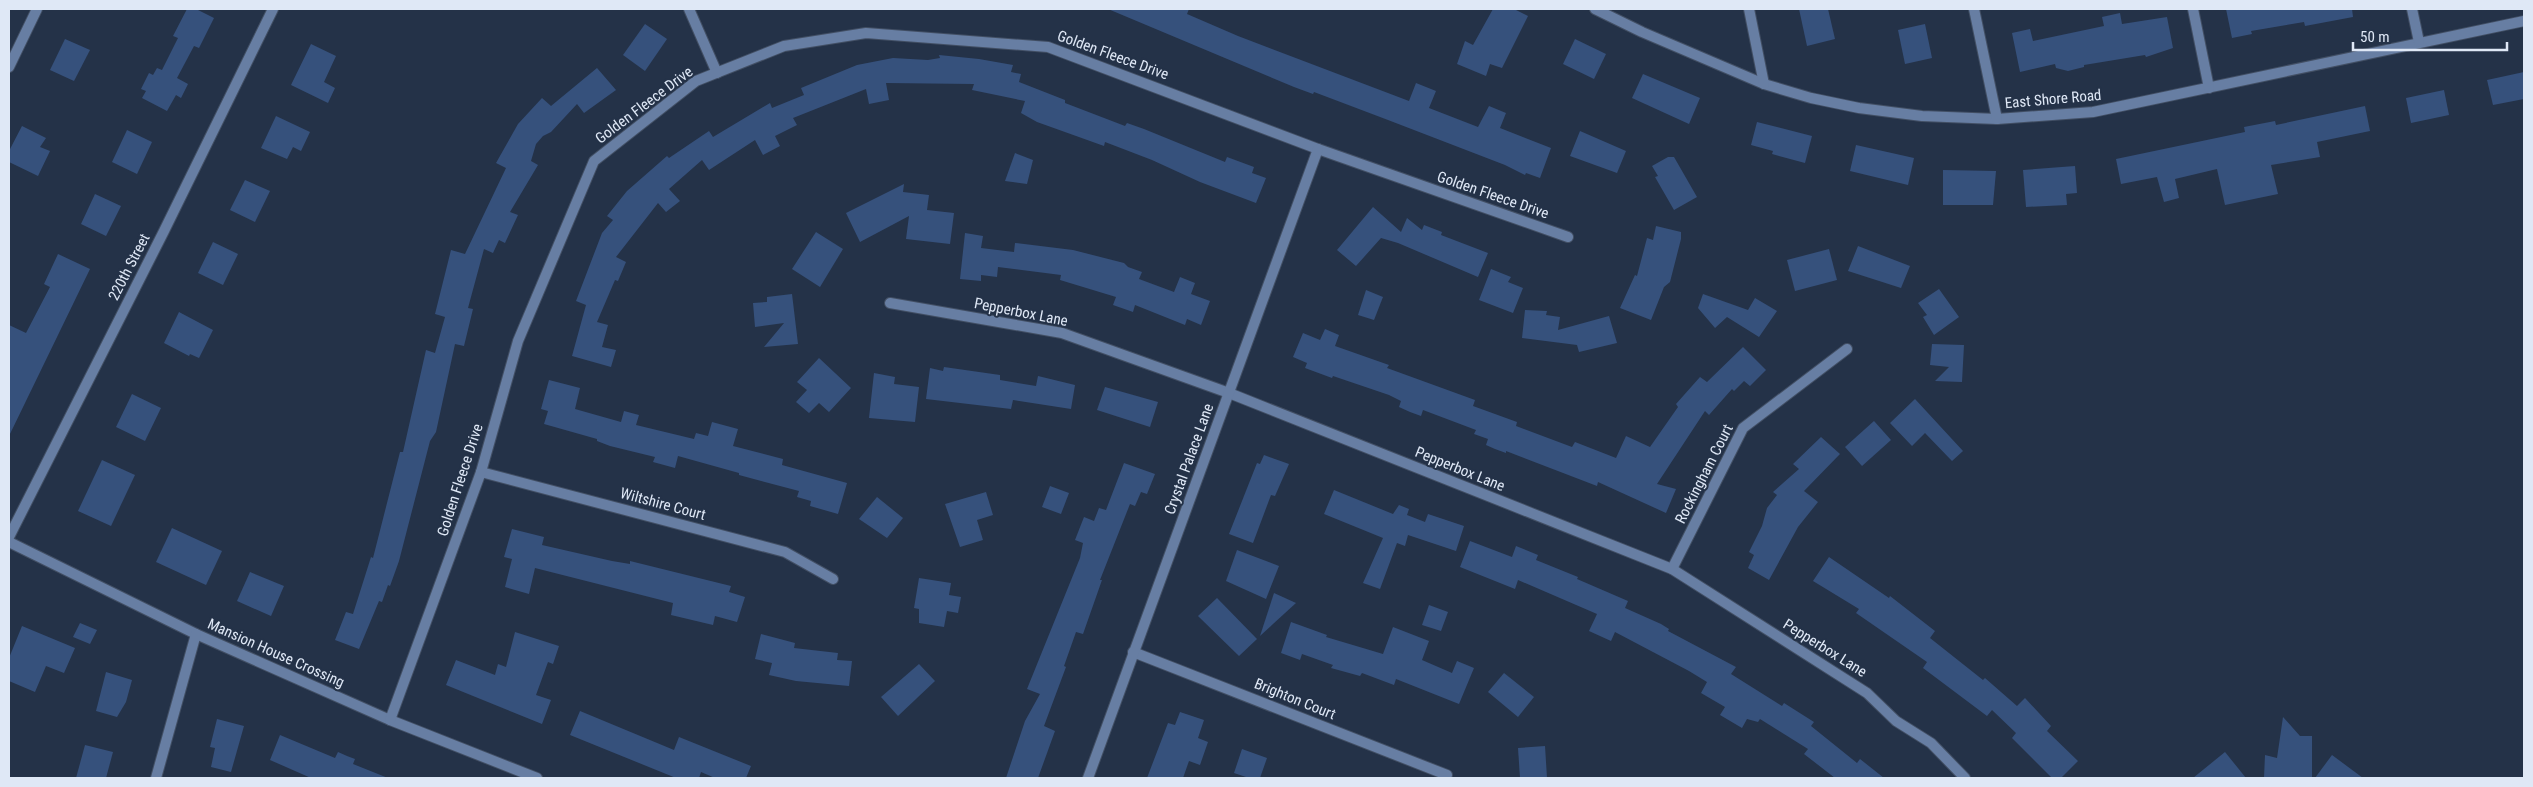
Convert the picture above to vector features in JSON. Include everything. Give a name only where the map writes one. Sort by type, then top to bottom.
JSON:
[{"type":"street","points":[[9,67],[37,9]]},
{"type":"street","name":"220th Street","points":[[9,537],[164,231],[272,9]]},
{"type":"street","points":[[689,9],[717,73]]},
{"type":"street","name":"East Shore Road","points":[[1595,9],[1642,32],[1764,84],[1811,98],[1859,108],[1922,116],[1997,119],[2093,112],[2524,20]]},
{"type":"street","points":[[1749,9],[1764,84]]},
{"type":"street","points":[[1974,9],[1997,119]]},
{"type":"street","points":[[2193,9],[2209,88]]},
{"type":"street","points":[[2412,9],[2419,42]]},
{"type":"street","name":"Golden Fleece Drive","points":[[390,720],[481,472],[518,341],[594,160],[696,81],[784,46],[866,33],[1048,47],[1318,149],[1568,237]]},
{"type":"street","name":"Crystal Palace Lane","points":[[1088,778],[1318,149]]},
{"type":"street","name":"Pepperbox Lane","points":[[890,303],[1062,333],[1229,393],[1672,569],[1867,693],[1896,721],[1931,743],[1965,778]]},
{"type":"street","name":"Rockingham Court","points":[[1672,569],[1743,428],[1847,349]]},
{"type":"street","name":"Wiltshire Court","points":[[481,472],[785,552],[833,579]]},
{"type":"street","name":"Mansion House Crossing","points":[[9,542],[196,634],[390,720],[537,778]]},
{"type":"street","points":[[156,778],[196,634]]},
{"type":"street","name":"Brighton Court","points":[[1133,652],[1447,775]]},
{"type":"building","points":[[187,9],[196,9],[214,18],[199,48],[194,46],[177,78],[188,84],[181,98],[176,95],[167,111],[142,98],[146,91],[141,89],[149,73],[153,75],[157,68],[162,70],[178,38],[173,36]]},
{"type":"building","points":[[1108,9],[1189,9],[1187,14],[1238,36],[1409,101],[1416,83],[1436,91],[1429,108],[1478,127],[1489,106],[1506,113],[1500,128],[1551,148],[1540,178],[1526,173],[1525,175],[1505,165],[1388,120],[1314,92],[1313,94],[1294,87]]},
{"type":"building","points":[[1493,9],[1514,9],[1528,16],[1502,68],[1490,64],[1486,76],[1457,64],[1465,41],[1473,45]]},
{"type":"building","points":[[1799,9],[1828,9],[1835,39],[1807,46]]},
{"type":"building","points":[[2226,9],[2352,9],[2353,17],[2305,26],[2304,22],[2251,31],[2252,34],[2232,38]]},
{"type":"building","points":[[2120,13],[2122,24],[2167,17],[2173,48],[2146,57],[2145,55],[2084,65],[2084,67],[2068,71],[2056,68],[2055,64],[2020,72],[2012,33],[2030,29],[2033,41],[2104,26],[2102,17]]},
{"type":"building","points":[[645,24],[667,39],[645,71],[623,55]]},
{"type":"building","points":[[1925,24],[1932,58],[1905,64],[1898,30]]},
{"type":"building","points":[[65,39],[90,50],[74,81],[50,70]]},
{"type":"building","points":[[1575,39],[1606,54],[1594,79],[1563,64]]},
{"type":"building","points":[[311,44],[336,56],[324,82],[335,88],[328,103],[291,85]]},
{"type":"building","points":[[939,55],[1013,65],[1011,72],[1021,74],[1019,82],[1065,100],[1065,103],[1125,126],[1127,123],[1144,129],[1225,162],[1227,157],[1254,167],[1252,173],[1266,178],[1256,203],[1200,182],[1152,160],[1105,142],[1104,146],[1037,122],[1021,113],[1025,101],[972,90],[974,84],[886,83],[889,100],[869,104],[866,89],[793,118],[797,125],[775,136],[780,146],[763,155],[755,140],[709,170],[702,160],[669,189],[680,201],[666,212],[658,203],[616,257],[626,262],[618,281],[615,280],[597,322],[608,325],[602,347],[616,350],[611,367],[572,356],[586,305],[576,301],[602,233],[613,220],[607,216],[627,191],[667,156],[669,158],[709,131],[713,137],[770,103],[772,108],[804,95],[801,88],[857,65],[893,58],[928,60],[940,58]]},
{"type":"building","points":[[597,68],[616,90],[584,113],[577,104],[551,132],[543,136],[536,144],[531,161],[538,165],[510,212],[518,215],[505,243],[499,240],[493,253],[484,249],[468,308],[473,309],[464,346],[455,344],[436,432],[430,441],[399,561],[390,586],[388,585],[382,602],[379,601],[359,649],[335,640],[346,612],[353,614],[371,557],[373,558],[400,452],[403,452],[426,350],[435,353],[445,317],[435,314],[451,250],[465,254],[506,168],[496,163],[518,124],[542,98],[551,106]]},
{"type":"building","points":[[2524,72],[2524,99],[2493,105],[2487,80]]},
{"type":"building","points":[[1643,74],[1700,98],[1689,124],[1632,98]]},
{"type":"building","points":[[2444,90],[2449,115],[2411,123],[2406,98]]},
{"type":"building","points":[[2365,106],[2370,131],[2317,142],[2320,157],[2271,165],[2278,194],[2225,205],[2217,169],[2175,179],[2179,198],[2164,202],[2157,177],[2121,184],[2116,159],[2245,132],[2244,127],[2275,121],[2276,125]]},
{"type":"building","points":[[276,116],[310,132],[301,151],[293,147],[287,159],[261,148]]},
{"type":"building","points":[[1757,122],[1812,136],[1805,163],[1772,154],[1773,151],[1751,145]]},
{"type":"building","points":[[22,126],[46,138],[40,147],[50,151],[38,176],[9,162],[9,151]]},
{"type":"building","points":[[127,130],[152,142],[137,174],[112,162]]},
{"type":"building","points":[[1580,131],[1626,151],[1617,173],[1570,156]]},
{"type":"building","points":[[1856,145],[1914,158],[1908,185],[1850,171]]},
{"type":"building","points":[[1015,153],[1033,160],[1027,184],[1005,181]]},
{"type":"building","points":[[1668,157],[1674,157],[1697,197],[1674,210],[1655,177],[1658,176],[1652,166]]},
{"type":"building","points":[[2075,166],[2077,193],[2066,194],[2067,205],[2026,207],[2023,170]]},
{"type":"building","points":[[1943,170],[1996,171],[1993,205],[1943,205]]},
{"type":"building","points":[[245,180],[270,191],[255,222],[230,210]]},
{"type":"building","points":[[904,184],[903,192],[929,195],[927,210],[954,213],[950,244],[906,239],[909,216],[860,242],[846,213]]},
{"type":"building","points":[[95,194],[121,206],[106,236],[81,224]]},
{"type":"building","points":[[1373,207],[1401,232],[1407,218],[1422,230],[1424,225],[1442,232],[1441,235],[1488,253],[1478,277],[1398,243],[1381,238],[1356,266],[1337,250]]},
{"type":"building","points":[[1656,226],[1681,232],[1681,239],[1670,282],[1664,287],[1651,320],[1620,308],[1635,275],[1637,276],[1647,238],[1653,240]]},
{"type":"building","points":[[816,232],[843,249],[820,287],[792,269]]},
{"type":"building","points":[[965,233],[983,236],[981,248],[1014,252],[1015,243],[1073,250],[1124,263],[1128,267],[1142,272],[1139,279],[1174,292],[1180,277],[1195,283],[1191,294],[1210,301],[1201,325],[1187,319],[1185,325],[1135,305],[1133,312],[1113,305],[1116,297],[1060,280],[1061,275],[998,267],[997,277],[981,275],[981,281],[960,279]]},
{"type":"building","points":[[213,242],[238,254],[223,285],[198,273]]},
{"type":"building","points":[[1858,246],[1910,266],[1901,288],[1848,271]]},
{"type":"building","points":[[1829,249],[1837,280],[1795,291],[1787,260]]},
{"type":"building","points":[[58,254],[90,269],[9,436],[9,325],[26,333],[50,287],[44,284]]},
{"type":"building","points":[[1491,269],[1511,277],[1508,282],[1523,288],[1513,313],[1479,300]]},
{"type":"building","points":[[1939,289],[1959,317],[1934,335],[1923,317],[1927,315],[1918,303]]},
{"type":"building","points":[[1366,290],[1383,297],[1374,320],[1358,315]]},
{"type":"building","points":[[792,294],[798,344],[764,347],[784,323],[755,327],[753,303],[767,302],[767,297]]},
{"type":"building","points":[[1703,294],[1748,310],[1755,298],[1777,311],[1759,337],[1727,317],[1715,328],[1698,308]]},
{"type":"building","points":[[1525,310],[1547,311],[1546,315],[1560,317],[1558,330],[1609,316],[1617,343],[1579,352],[1577,345],[1522,338]]},
{"type":"building","points":[[179,312],[213,330],[199,358],[190,354],[189,356],[164,343]]},
{"type":"building","points":[[1325,329],[1339,335],[1335,346],[1389,365],[1387,368],[1475,400],[1473,406],[1517,422],[1516,426],[1572,447],[1575,442],[1616,458],[1626,436],[1650,447],[1678,407],[1676,404],[1700,377],[1707,382],[1743,347],[1766,370],[1750,386],[1744,381],[1734,391],[1732,389],[1709,415],[1705,411],[1657,484],[1676,489],[1666,513],[1598,482],[1597,486],[1506,451],[1506,453],[1495,449],[1486,445],[1488,439],[1474,434],[1476,430],[1423,410],[1421,416],[1410,412],[1399,407],[1401,401],[1389,395],[1305,368],[1307,363],[1293,357],[1303,333],[1320,340]]},
{"type":"building","points":[[1932,344],[1964,345],[1962,382],[1935,381],[1949,367],[1930,365]]},
{"type":"building","points":[[819,358],[851,388],[829,412],[819,403],[809,413],[796,402],[807,390],[797,382]]},
{"type":"building","points":[[944,367],[1000,375],[1000,380],[1036,386],[1038,376],[1075,385],[1071,409],[1013,400],[1011,409],[926,399],[930,368],[943,371]]},
{"type":"building","points":[[874,373],[895,377],[894,384],[919,387],[915,422],[869,418]]},
{"type":"building","points":[[549,380],[580,388],[575,409],[621,422],[624,411],[639,415],[636,425],[694,439],[696,433],[708,436],[712,422],[738,429],[733,446],[783,459],[782,465],[847,483],[838,514],[810,506],[811,501],[797,497],[799,491],[678,456],[675,468],[653,462],[655,457],[610,446],[597,441],[597,439],[544,424],[548,411],[541,409]]},
{"type":"building","points":[[1105,387],[1158,402],[1150,427],[1097,410]]},
{"type":"building","points":[[132,394],[161,408],[145,441],[116,427]]},
{"type":"building","points":[[1915,399],[1963,451],[1952,461],[1925,433],[1912,446],[1890,423]]},
{"type":"building","points":[[1874,421],[1891,440],[1862,466],[1845,447]]},
{"type":"building","points":[[1821,437],[1840,454],[1804,491],[1818,502],[1798,527],[1769,580],[1748,568],[1754,555],[1749,552],[1762,526],[1767,508],[1777,495],[1773,492],[1799,469],[1793,464]]},
{"type":"building","points":[[1264,455],[1289,464],[1275,496],[1271,495],[1253,543],[1229,534],[1257,463],[1260,464]]},
{"type":"building","points":[[102,460],[135,475],[111,526],[78,511]]},
{"type":"building","points":[[1124,463],[1155,474],[1147,494],[1141,492],[1135,506],[1130,504],[1100,580],[1102,580],[1083,634],[1076,632],[1064,666],[1066,667],[1044,726],[1055,731],[1038,778],[1006,778],[1025,721],[1040,694],[1027,689],[1080,558],[1083,543],[1075,540],[1084,517],[1094,521],[1099,508],[1106,510]]},
{"type":"building","points":[[1050,486],[1069,493],[1061,514],[1042,507]]},
{"type":"building","points":[[1334,490],[1393,514],[1399,505],[1409,509],[1407,515],[1425,522],[1428,514],[1464,526],[1456,551],[1408,535],[1405,546],[1397,543],[1380,589],[1363,583],[1383,538],[1324,514]]},
{"type":"building","points":[[986,492],[993,515],[977,520],[983,540],[960,547],[945,504]]},
{"type":"building","points":[[877,497],[903,518],[887,538],[859,519]]},
{"type":"building","points":[[172,528],[222,551],[206,585],[156,562]]},
{"type":"building","points":[[512,529],[544,537],[542,545],[612,561],[630,564],[630,561],[731,586],[729,592],[745,597],[737,622],[715,616],[713,625],[671,615],[673,603],[535,568],[529,594],[505,587],[512,559],[504,557]]},
{"type":"building","points":[[1470,541],[1512,557],[1516,546],[1538,555],[1536,560],[1578,577],[1577,579],[1628,601],[1625,608],[1661,624],[1669,629],[1668,631],[1736,667],[1731,674],[1782,706],[1784,703],[1814,722],[1811,726],[1857,763],[1860,759],[1884,778],[1835,778],[1804,754],[1808,749],[1760,719],[1758,722],[1747,719],[1742,728],[1720,715],[1725,707],[1701,693],[1707,682],[1689,671],[1615,632],[1611,641],[1589,631],[1597,614],[1518,580],[1515,589],[1460,567]]},
{"type":"building","points":[[1237,550],[1279,566],[1266,599],[1226,581]]},
{"type":"building","points":[[1829,557],[1889,598],[1890,596],[1935,631],[1930,638],[1983,680],[1985,678],[2017,706],[2025,698],[2051,726],[2047,731],[2078,761],[2061,778],[2052,778],[2012,738],[2016,733],[1992,710],[1987,716],[1923,668],[1927,662],[1856,613],[1859,609],[1813,581]]},
{"type":"building","points":[[250,572],[284,586],[271,616],[237,601]]},
{"type":"building","points":[[919,578],[951,583],[949,595],[961,597],[958,613],[947,611],[944,627],[919,623],[919,609],[914,608]]},
{"type":"building","points":[[1274,593],[1296,603],[1260,636]]},
{"type":"building","points":[[1217,598],[1257,639],[1239,656],[1198,616]]},
{"type":"building","points":[[1429,605],[1448,612],[1441,631],[1422,625]]},
{"type":"building","points":[[1291,622],[1327,635],[1326,637],[1383,654],[1393,627],[1429,641],[1422,660],[1452,673],[1457,661],[1474,668],[1459,704],[1396,679],[1394,685],[1362,673],[1360,676],[1331,668],[1333,665],[1302,654],[1300,660],[1281,653]]},
{"type":"building","points":[[80,623],[97,630],[90,644],[73,637]]},
{"type":"building","points":[[22,626],[75,648],[64,673],[46,666],[35,692],[9,681],[9,658]]},
{"type":"building","points":[[515,632],[559,646],[553,664],[548,662],[536,695],[551,700],[542,724],[446,685],[456,660],[495,675],[498,664],[506,667]]},
{"type":"building","points":[[761,634],[795,643],[794,648],[838,653],[837,660],[852,661],[849,686],[796,681],[769,675],[772,663],[755,659]]},
{"type":"building","points":[[919,664],[935,681],[898,716],[881,697]]},
{"type":"building","points":[[106,672],[132,680],[126,702],[117,717],[96,711]]},
{"type":"building","points":[[1504,673],[1534,697],[1518,717],[1488,692]]},
{"type":"building","points":[[580,711],[674,750],[679,737],[751,766],[746,778],[715,778],[701,772],[699,778],[676,778],[570,735]]},
{"type":"building","points":[[1180,712],[1204,720],[1198,738],[1208,742],[1200,765],[1189,761],[1183,778],[1147,778],[1168,723],[1175,725]]},
{"type":"building","points":[[2283,717],[2300,736],[2312,736],[2312,778],[2264,778],[2265,755],[2277,758]]},
{"type":"building","points":[[217,719],[244,726],[231,772],[211,767],[215,748],[210,747]]},
{"type":"building","points":[[280,735],[335,758],[338,752],[355,759],[353,764],[388,778],[311,778],[270,760]]},
{"type":"building","points":[[85,745],[113,752],[106,778],[76,778]]},
{"type":"building","points":[[1545,746],[1547,778],[1520,778],[1518,748]]},
{"type":"building","points":[[1242,749],[1267,758],[1260,778],[1249,778],[1234,773]]},
{"type":"building","points":[[2225,752],[2246,778],[2193,778]]},
{"type":"building","points":[[2332,755],[2363,778],[2315,778]]}]
